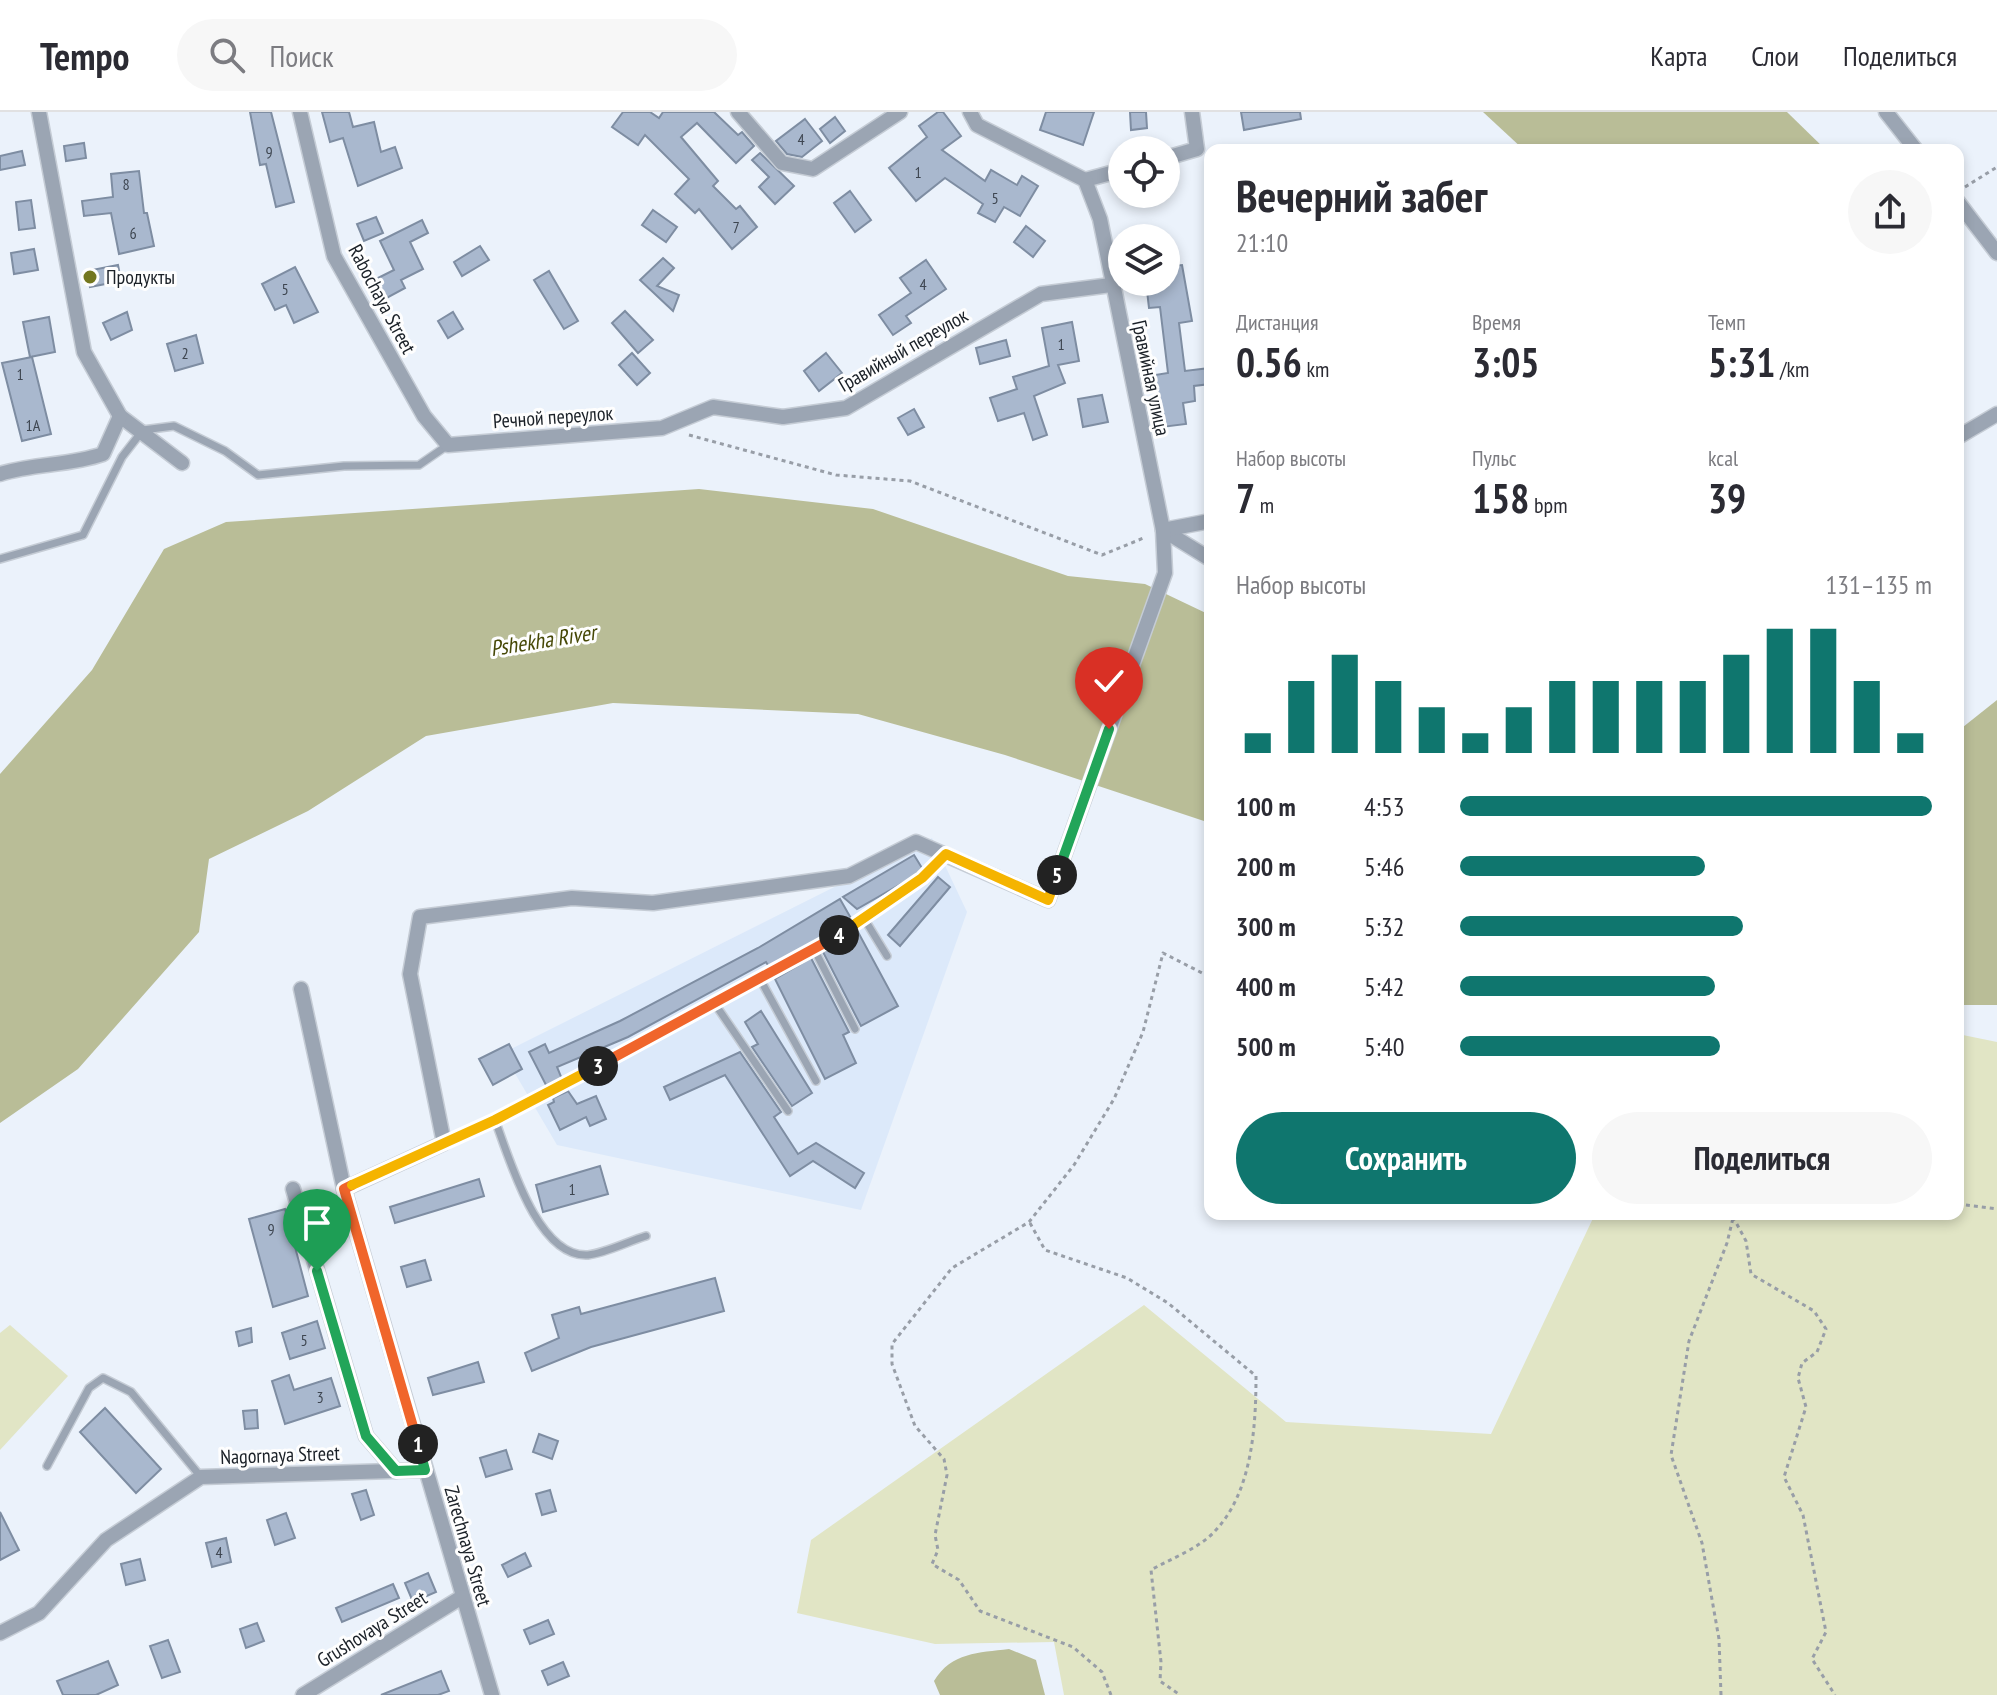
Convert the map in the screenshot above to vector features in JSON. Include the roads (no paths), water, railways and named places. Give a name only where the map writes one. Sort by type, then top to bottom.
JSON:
[{"type":"street","points":[[39,112],[84,352],[120,416],[143,430],[182,463]]},
{"type":"street","name":"Rabochaya Street","points":[[300,112],[334,256],[424,416],[448,445]]},
{"type":"street","points":[[738,112],[782,163],[813,169],[900,112]]},
{"type":"street","points":[[970,112],[977,125],[1085,180],[1108,174]]},
{"type":"street","points":[[1180,154],[1197,149],[1192,112]]},
{"type":"street","points":[[1886,112],[1911,144]]},
{"type":"street","name":"Гравийная улица","points":[[1085,180],[1100,219],[1108,267]]},
{"type":"street","points":[[1964,210],[1997,253]]},
{"type":"street","name":"Гравийный переулок","points":[[662,428],[713,407],[783,417],[846,408],[1041,294],[1108,285]]},
{"type":"street","name":"Гравийная улица","points":[[946,854],[1048,900],[1165,573],[1163,530],[1113,296]]},
{"type":"street","points":[[1964,433],[1997,414]]},
{"type":"street","points":[[0,474],[17,469],[80,462],[103,454],[120,416]]},
{"type":"street","name":"Речной переулок","points":[[448,445],[662,428]]},
{"type":"street","points":[[1163,530],[1204,522]]},
{"type":"street","points":[[1163,530],[1204,555]]},
{"type":"street","points":[[344,1189],[444,1143],[410,974],[420,917],[572,898],[653,903],[849,876],[916,842],[946,854]]},
{"type":"street","name":"Zarechnaya Street","points":[[301,989],[344,1189],[492,1695]]},
{"type":"street","points":[[293,1189],[366,1436],[396,1471]]},
{"type":"street","name":"Nagornaya Street","points":[[0,1633],[39,1613],[106,1540],[201,1477],[425,1470]]},
{"type":"street","name":"Grushovaya Street","points":[[303,1695],[462,1597]]},
{"type":"lane","points":[[0,559],[83,535],[122,457],[143,430],[174,426],[225,451],[258,475],[344,466],[419,465],[448,445]]},
{"type":"lane","points":[[444,1143],[495,1120],[715,1004],[865,920],[922,878],[946,854]]},
{"type":"lane","points":[[865,920],[887,956]]},
{"type":"lane","points":[[814,949],[855,1029]]},
{"type":"lane","points":[[760,979],[816,1081]]},
{"type":"lane","points":[[715,1004],[788,1111]]},
{"type":"lane","points":[[495,1120],[532,1214],[555,1243],[586,1255],[646,1236]]},
{"type":"lane","points":[[47,1466],[89,1388],[103,1378],[131,1392],[201,1477]]},
{"type":"water","points":[[1483,112],[1787,112],[1820,144],[1518,144]]},
{"type":"water","name":"Pshekha River","points":[[699,489],[873,509],[1068,576],[1145,584],[1204,612],[1204,821],[1005,755],[858,714],[613,703],[426,736],[308,811],[209,859],[199,932],[78,1069],[0,1123],[0,774],[92,670],[164,549],[226,522]]},
{"type":"water","points":[[1997,700],[1997,1005],[1964,1005],[1964,726]]},
{"type":"water","points":[[1009,1649],[1036,1660],[1045,1695],[940,1695],[934,1681],[949,1664],[967,1656]]},
{"type":"place","name":"Продукты","points":[[90,277]]}]
